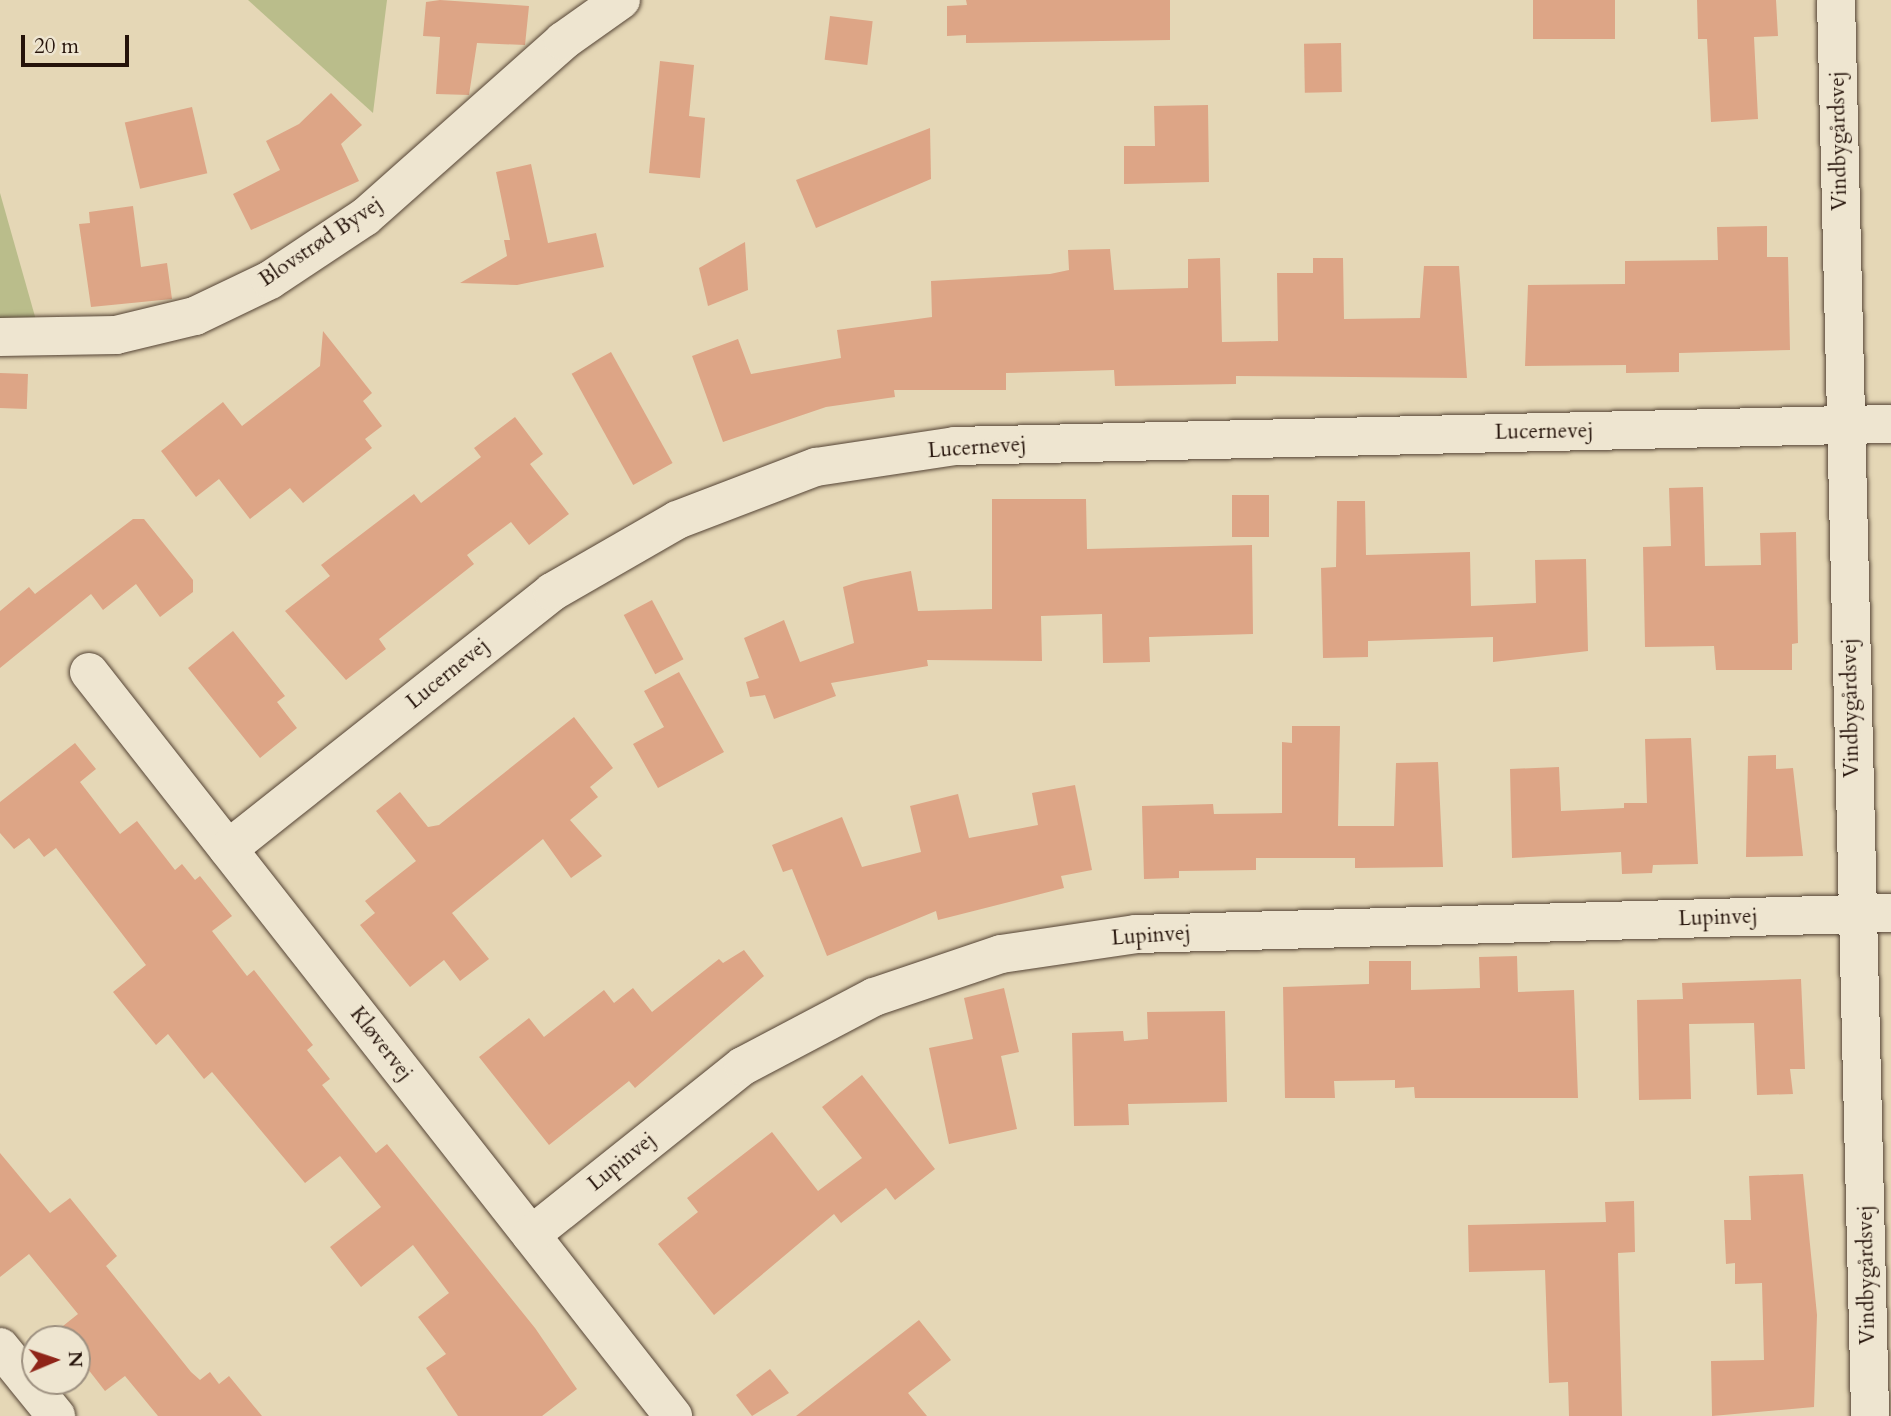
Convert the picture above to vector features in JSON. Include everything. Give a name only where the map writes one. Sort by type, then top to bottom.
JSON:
[{"type":"street","name":"Blovstrød Byvej","points":[[0,337],[116,335],[195,316],[270,280],[365,216],[564,41],[621,0]]},
{"type":"street","name":"Vindbygårdsvej","points":[[1836,0],[1845,425],[1873,914],[1870,1416]]},
{"type":"street","name":"Lucernevej","points":[[228,849],[552,592],[677,520],[816,467],[955,446],[1891,424]]},
{"type":"street","name":"Kløvervej","points":[[89,672],[673,1416]]},
{"type":"street","name":"Lupinvej","points":[[531,1236],[743,1066],[874,997],[1001,954],[1136,934],[1873,914]]},
{"type":"street","points":[[0,1347],[56,1416]]},
{"type":"green space","points":[[248,0],[387,0],[373,113]]},
{"type":"green space","points":[[0,193],[36,320],[0,318]]},
{"type":"building","points":[[440,0],[529,6],[525,45],[477,43],[469,95],[436,94],[440,37],[423,36],[426,2]]},
{"type":"building","points":[[966,0],[1170,0],[1170,40],[966,43],[966,35],[947,36],[947,6],[967,5]]},
{"type":"building","points":[[1533,0],[1615,0],[1615,39],[1533,39]]},
{"type":"building","points":[[1697,0],[1776,0],[1778,36],[1754,37],[1758,119],[1711,122],[1707,39],[1698,39]]},
{"type":"building","points":[[830,16],[873,21],[867,65],[825,60]]},
{"type":"building","points":[[1341,43],[1342,92],[1305,93],[1304,44]]},
{"type":"building","points":[[660,61],[694,65],[689,116],[705,118],[700,178],[649,173]]},
{"type":"building","points":[[331,93],[362,125],[341,144],[359,181],[251,230],[233,194],[280,170],[266,141],[299,124]]},
{"type":"building","points":[[1208,105],[1209,182],[1124,184],[1124,146],[1155,146],[1154,106]]},
{"type":"building","points":[[192,107],[207,173],[140,189],[125,123]]},
{"type":"building","points":[[930,128],[931,179],[816,228],[796,180]]},
{"type":"building","points":[[531,164],[548,243],[596,233],[604,267],[517,285],[460,283],[507,256],[504,240],[510,240],[496,172]]},
{"type":"building","points":[[133,206],[141,267],[167,263],[172,299],[91,307],[79,224],[90,223],[89,212]]},
{"type":"building","points":[[1767,226],[1767,257],[1788,257],[1790,350],[1679,353],[1679,372],[1626,373],[1626,365],[1525,366],[1528,285],[1625,284],[1625,261],[1718,260],[1717,227]]},
{"type":"building","points":[[745,242],[748,290],[708,306],[699,268]]},
{"type":"building","points":[[1110,249],[1114,290],[1188,288],[1188,259],[1220,258],[1222,342],[1278,341],[1277,273],[1313,273],[1313,258],[1343,258],[1344,319],[1420,318],[1424,266],[1459,266],[1467,378],[1236,376],[1236,384],[1115,386],[1114,370],[1006,373],[1006,390],[894,390],[895,397],[826,407],[723,442],[692,356],[738,339],[751,374],[841,358],[837,330],[932,317],[931,281],[1050,274],[1069,270],[1068,250]]},
{"type":"building","points":[[323,331],[372,393],[363,401],[382,426],[365,439],[372,448],[303,503],[290,488],[250,519],[219,479],[196,497],[161,451],[223,402],[242,426],[320,366]]},
{"type":"building","points":[[611,352],[673,463],[633,485],[572,374]]},
{"type":"building","points":[[0,373],[28,374],[27,409],[0,408]]},
{"type":"building","points":[[515,417],[543,454],[530,464],[569,514],[529,545],[511,522],[467,555],[474,564],[379,639],[386,649],[346,680],[285,611],[330,576],[321,565],[414,494],[421,503],[481,457],[474,448]]},
{"type":"building","points":[[1703,487],[1705,566],[1761,565],[1760,533],[1796,532],[1798,643],[1792,644],[1792,670],[1716,670],[1714,646],[1645,647],[1643,547],[1671,546],[1669,488]]},
{"type":"building","points":[[1232,495],[1269,495],[1269,537],[1232,537]]},
{"type":"building","points":[[992,499],[1086,499],[1087,549],[1252,545],[1253,634],[1149,637],[1150,662],[1103,663],[1102,614],[1041,616],[1042,661],[927,660],[928,666],[831,683],[836,696],[774,719],[765,695],[750,697],[746,682],[759,678],[744,638],[784,620],[800,662],[854,643],[843,587],[911,571],[918,611],[992,609]]},
{"type":"building","points":[[1337,501],[1365,501],[1366,555],[1470,552],[1471,606],[1536,603],[1535,560],[1586,559],[1588,651],[1493,662],[1493,637],[1368,641],[1368,657],[1323,658],[1321,568],[1336,567]]},
{"type":"building","points":[[133,519],[144,519],[193,580],[193,592],[160,617],[136,584],[103,610],[91,594],[0,668],[0,611],[29,587],[35,594]]},
{"type":"building","points":[[652,600],[683,659],[655,674],[624,615]]},
{"type":"building","points":[[233,631],[285,696],[277,702],[297,728],[260,758],[188,668]]},
{"type":"building","points":[[679,672],[724,752],[658,788],[633,744],[664,727],[644,691]]},
{"type":"building","points":[[574,717],[613,768],[590,787],[598,797],[570,820],[602,856],[571,878],[543,839],[452,913],[489,959],[460,981],[444,960],[410,987],[360,925],[375,913],[365,901],[416,861],[376,811],[400,792],[428,827],[439,825]]},
{"type":"building","points":[[1292,726],[1340,726],[1338,826],[1394,826],[1396,763],[1438,762],[1443,867],[1355,868],[1355,858],[1256,858],[1256,870],[1179,871],[1179,878],[1144,879],[1142,806],[1213,804],[1214,814],[1282,813],[1282,742],[1292,743]]},
{"type":"building","points":[[1691,738],[1698,864],[1653,865],[1652,873],[1622,874],[1621,852],[1512,858],[1510,769],[1559,767],[1561,811],[1624,808],[1624,803],[1647,803],[1645,739]]},
{"type":"building","points":[[75,743],[96,769],[80,782],[120,834],[137,821],[175,870],[182,864],[195,880],[200,876],[232,916],[212,931],[247,976],[254,970],[313,1045],[307,1050],[330,1079],[322,1085],[376,1153],[387,1144],[535,1328],[577,1389],[542,1416],[458,1416],[426,1368],[446,1354],[418,1317],[449,1293],[413,1245],[361,1287],[330,1247],[381,1207],[340,1156],[305,1183],[212,1072],[204,1079],[168,1034],[156,1045],[113,992],[146,965],[56,848],[44,857],[29,838],[14,849],[0,833],[0,802]]},
{"type":"building","points":[[1776,755],[1776,769],[1793,768],[1803,856],[1746,857],[1748,756]]},
{"type":"building","points":[[1075,785],[1092,870],[1061,876],[1064,888],[938,920],[936,911],[827,956],[792,869],[783,872],[772,845],[842,817],[862,867],[921,852],[910,806],[958,794],[969,838],[1038,825],[1032,793]]},
{"type":"building","points":[[744,950],[764,976],[635,1088],[629,1081],[549,1145],[479,1057],[529,1018],[544,1037],[604,990],[614,1003],[633,988],[652,1012],[719,959],[723,963]]},
{"type":"building","points":[[1517,956],[1518,992],[1574,990],[1578,1098],[1415,1098],[1414,1087],[1395,1088],[1395,1080],[1334,1081],[1335,1098],[1285,1098],[1283,987],[1369,984],[1369,961],[1411,961],[1411,990],[1480,988],[1479,957]]},
{"type":"building","points":[[1801,979],[1805,1069],[1790,1069],[1793,1094],[1757,1095],[1754,1023],[1689,1024],[1691,1099],[1639,1100],[1637,1000],[1683,999],[1682,983]]},
{"type":"building","points":[[1004,988],[1019,1052],[1001,1056],[1017,1129],[949,1144],[929,1048],[973,1039],[964,998]]},
{"type":"building","points":[[1225,1011],[1227,1102],[1128,1104],[1129,1125],[1074,1126],[1072,1033],[1123,1031],[1124,1041],[1148,1039],[1147,1012]]},
{"type":"building","points":[[862,1075],[935,1169],[895,1200],[886,1188],[841,1223],[834,1214],[714,1315],[658,1244],[698,1212],[687,1198],[772,1132],[818,1191],[862,1158],[822,1107]]},
{"type":"building","points":[[0,1153],[50,1213],[70,1198],[117,1256],[106,1266],[191,1372],[200,1380],[210,1372],[219,1384],[229,1376],[262,1416],[158,1416],[125,1376],[105,1391],[91,1373],[91,1325],[64,1325],[78,1314],[29,1254],[0,1277]]},
{"type":"building","points":[[1803,1174],[1817,1315],[1814,1407],[1712,1416],[1711,1361],[1764,1360],[1762,1283],[1735,1284],[1735,1263],[1726,1264],[1724,1220],[1751,1220],[1749,1176]]},
{"type":"building","points":[[1634,1201],[1635,1252],[1618,1253],[1622,1416],[1569,1416],[1568,1382],[1549,1383],[1545,1270],[1469,1272],[1468,1225],[1606,1222],[1605,1202]]},
{"type":"building","points":[[919,1320],[951,1360],[908,1393],[927,1416],[796,1416]]},
{"type":"building","points":[[770,1369],[789,1393],[752,1416],[736,1395]]}]
